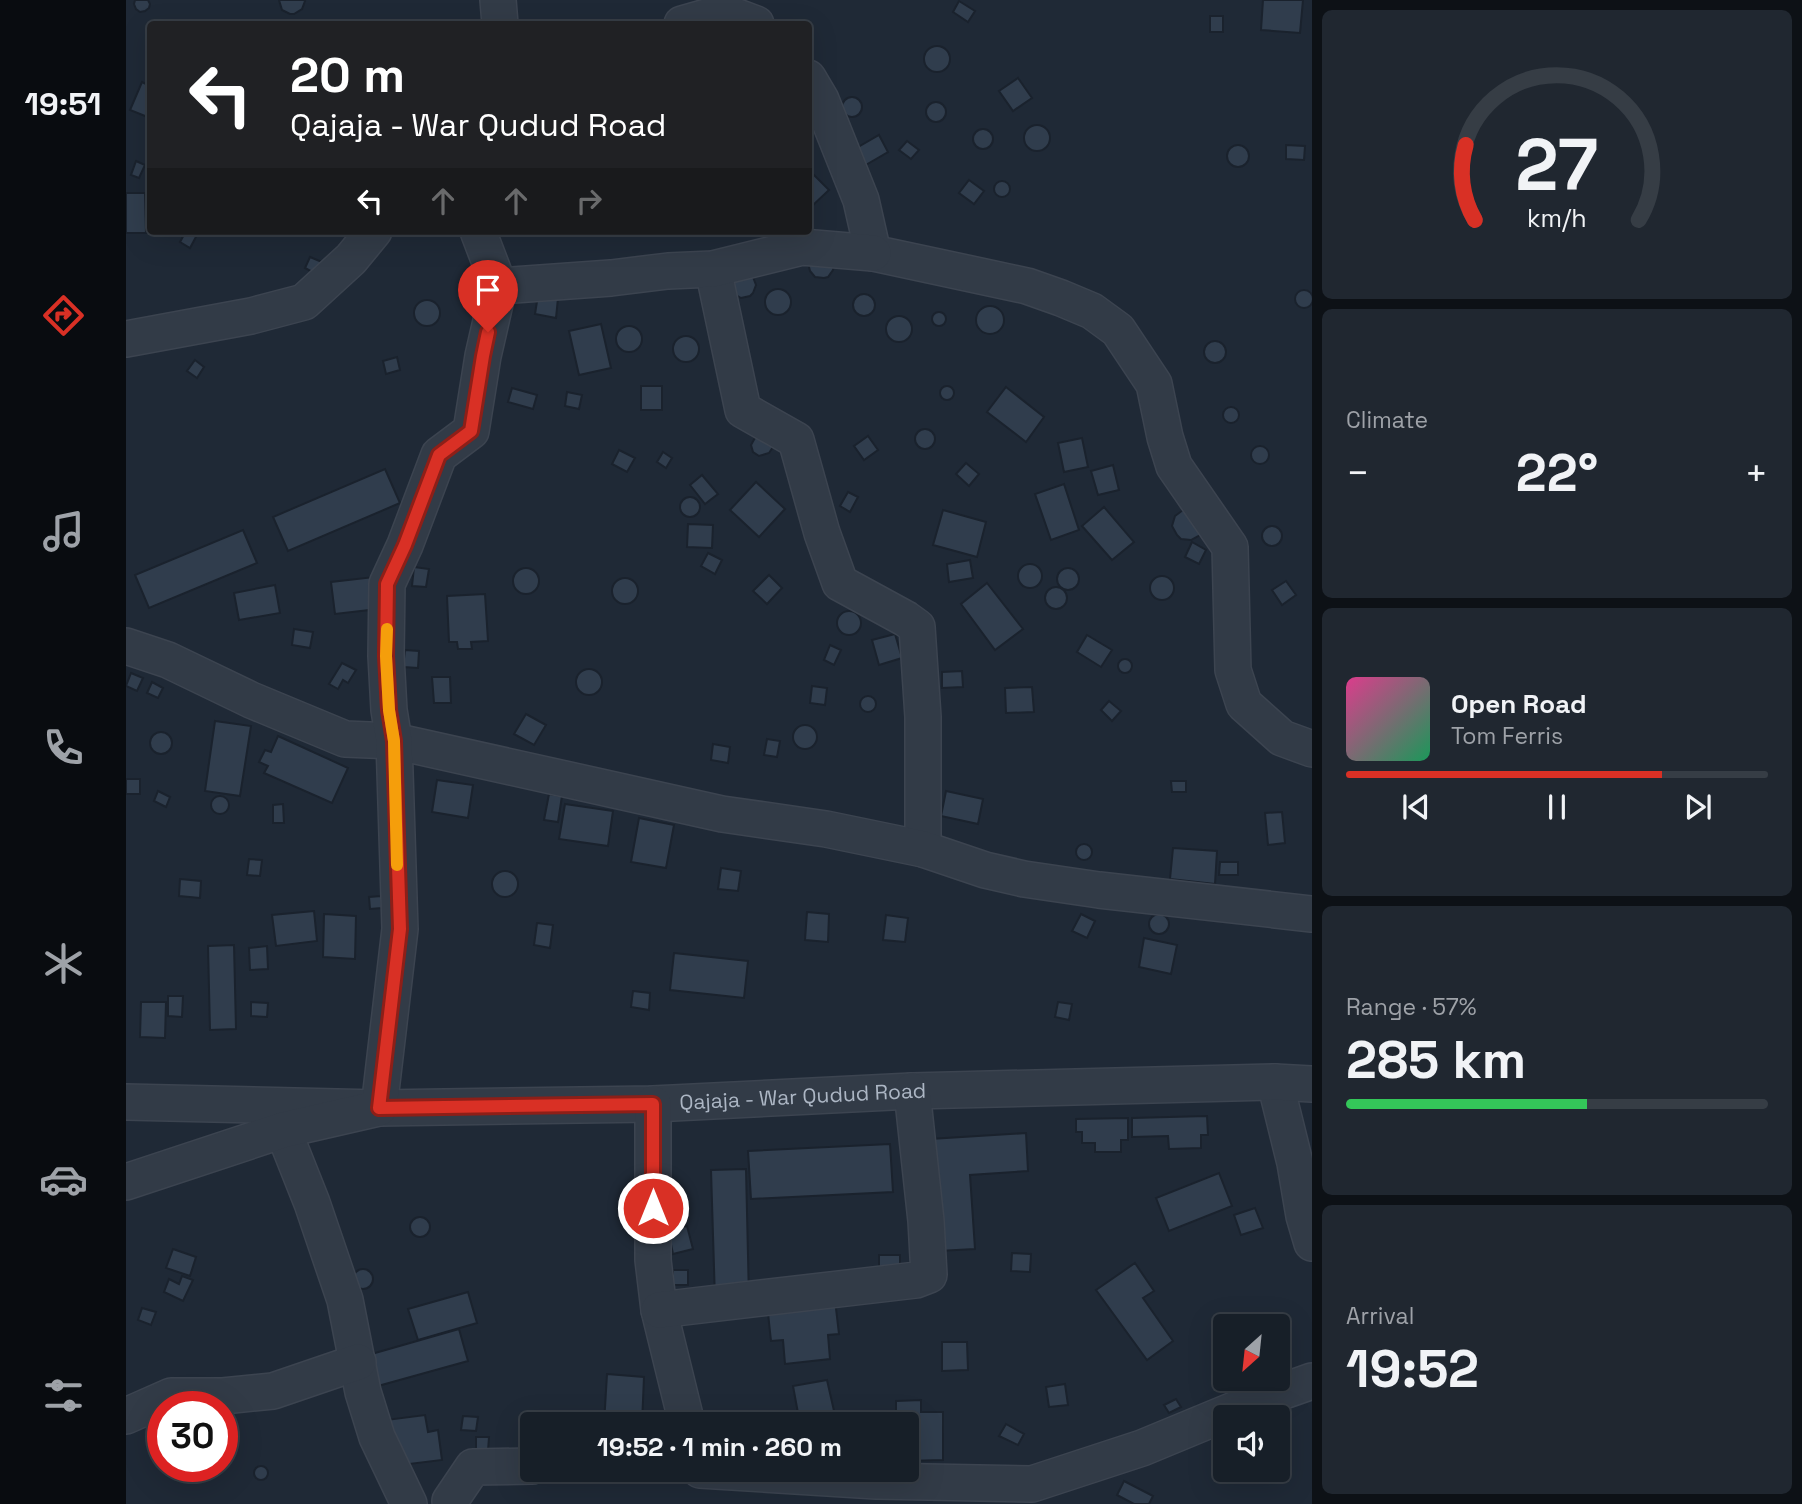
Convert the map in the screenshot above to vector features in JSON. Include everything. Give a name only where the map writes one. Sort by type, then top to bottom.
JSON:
[{"type":"street","points":[[498,0],[500,21]]},
{"type":"street","points":[[677,21],[684,0]]},
{"type":"street","points":[[692,21],[724,12],[748,21]]},
{"type":"street","points":[[812,85],[821,100],[861,200],[873,253]]},
{"type":"street","points":[[126,339],[251,316],[304,302],[351,260],[371,235]]},
{"type":"street","points":[[126,1182],[283,1130],[379,1108],[400,929],[394,741],[386,656],[387,584],[405,545],[439,455],[471,431],[483,356],[499,286],[476,235]]},
{"type":"street","points":[[499,286],[713,269],[802,247],[873,253],[1027,286],[1092,311],[1118,330],[1154,384],[1174,466],[1230,547],[1233,670],[1244,704],[1282,738],[1312,749]]},
{"type":"street","points":[[713,269],[743,410],[796,440],[839,583],[917,627],[923,717],[923,849]]},
{"type":"street","points":[[126,646],[168,660],[251,700],[345,738],[394,741],[722,814],[826,829],[923,849],[985,870],[1024,878],[1099,890],[1312,914]]},
{"type":"street","points":[[1275,1082],[1312,1243]]},
{"type":"street","name":"Qajaja - War Qudud Road","points":[[126,1102],[379,1108],[653,1104],[912,1091],[1275,1082],[1312,1084]]},
{"type":"street","points":[[659,1310],[916,1280],[929,1275],[912,1091]]},
{"type":"street","points":[[653,1104],[653,1260],[659,1310],[684,1412]]},
{"type":"street","points":[[283,1130],[312,1203],[345,1300],[363,1392],[377,1437],[409,1504]]},
{"type":"street","points":[[126,1416],[172,1396],[223,1396],[273,1391],[358,1362]]},
{"type":"street","points":[[898,1482],[1030,1494],[1258,1400],[1312,1381]]},
{"type":"street","points":[[450,1501],[474,1467],[520,1466]]},
{"type":"building","points":[[135,0],[148,0],[149,8],[140,12],[136,9]]},
{"type":"building","points":[[279,0],[305,1],[302,9],[290,14],[282,10]]},
{"type":"building","points":[[1263,0],[1303,0],[1300,33],[1261,30]]},
{"type":"building","points":[[959,1],[975,11],[968,22],[953,12]]},
{"type":"building","points":[[1210,16],[1223,16],[1223,32],[1210,32]]},
{"type":"building","points":[[937,46],[946,50],[950,59],[946,68],[937,72],[928,68],[924,59],[928,50]]},
{"type":"building","points":[[1018,78],[1032,98],[1013,111],[999,91]]},
{"type":"building","points":[[142,82],[147,84],[147,117],[130,110]]},
{"type":"building","points":[[848,97],[856,97],[862,107],[856,117],[848,117],[842,111],[842,103]]},
{"type":"building","points":[[932,102],[940,102],[946,112],[940,122],[932,122],[926,116],[926,108]]},
{"type":"building","points":[[1037,125],[1046,129],[1050,138],[1046,147],[1037,151],[1028,147],[1024,138],[1028,129]]},
{"type":"building","points":[[983,129],[990,132],[993,139],[990,146],[983,149],[976,146],[973,139],[976,132]]},
{"type":"building","points":[[879,135],[888,152],[864,166],[853,150]]},
{"type":"building","points":[[907,141],[919,150],[911,159],[899,150]]},
{"type":"building","points":[[1238,145],[1246,148],[1249,156],[1246,164],[1238,167],[1230,164],[1227,156],[1230,148]]},
{"type":"building","points":[[1286,145],[1305,146],[1304,160],[1286,159]]},
{"type":"building","points":[[136,161],[145,165],[139,178],[131,175]]},
{"type":"building","points":[[812,173],[829,190],[812,206]]},
{"type":"building","points":[[969,180],[984,191],[974,204],[959,193]]},
{"type":"building","points":[[1002,181],[1008,183],[1008,195],[1002,197],[996,195],[994,189],[996,183]]},
{"type":"building","points":[[126,193],[145,193],[146,233],[126,233]]},
{"type":"building","points":[[184,235],[197,235],[190,248],[180,242]]},
{"type":"building","points":[[310,257],[322,262],[316,274],[305,268]]},
{"type":"building","points":[[808,263],[834,266],[828,277],[815,277]]},
{"type":"building","points":[[753,277],[756,285],[750,296],[741,298],[734,294],[732,278]]},
{"type":"building","points":[[778,289],[787,293],[791,302],[787,311],[778,315],[769,311],[765,302],[769,293]]},
{"type":"building","points":[[1300,291],[1310,293],[1312,303],[1308,307],[1300,307],[1296,303],[1296,295]]},
{"type":"building","points":[[864,294],[872,297],[875,305],[872,313],[864,316],[856,313],[853,305],[856,297]]},
{"type":"building","points":[[538,295],[558,298],[556,318],[535,314]]},
{"type":"building","points":[[427,300],[436,304],[440,313],[436,322],[427,326],[418,322],[414,313],[418,304]]},
{"type":"building","points":[[990,306],[1000,310],[1004,320],[1000,330],[990,334],[980,330],[976,320],[980,310]]},
{"type":"building","points":[[939,312],[944,314],[944,324],[939,326],[934,324],[932,319],[934,314]]},
{"type":"building","points":[[899,316],[908,320],[912,329],[908,338],[899,342],[890,338],[886,329],[890,320]]},
{"type":"building","points":[[601,324],[611,368],[579,375],[569,331]]},
{"type":"building","points":[[629,326],[638,330],[642,339],[638,348],[629,352],[620,348],[616,339],[620,330]]},
{"type":"building","points":[[686,336],[695,340],[699,349],[695,358],[686,362],[677,358],[673,349],[677,340]]},
{"type":"building","points":[[1215,341],[1223,344],[1226,352],[1223,360],[1215,363],[1207,360],[1204,352],[1207,344]]},
{"type":"building","points":[[397,357],[400,370],[386,374],[383,361]]},
{"type":"building","points":[[195,360],[204,367],[197,378],[187,371]]},
{"type":"building","points":[[641,386],[662,386],[662,410],[641,410]]},
{"type":"building","points":[[947,386],[952,388],[952,398],[947,400],[942,398],[940,393],[942,388]]},
{"type":"building","points":[[1006,387],[1044,417],[1026,442],[987,412]]},
{"type":"building","points":[[512,388],[537,395],[533,409],[508,402]]},
{"type":"building","points":[[567,392],[582,395],[579,409],[565,406]]},
{"type":"building","points":[[1231,407],[1237,409],[1237,421],[1231,423],[1225,421],[1223,415],[1225,409]]},
{"type":"building","points":[[925,429],[932,432],[935,439],[932,446],[925,449],[918,446],[915,439],[918,432]]},
{"type":"building","points":[[756,436],[773,447],[769,453],[759,456],[753,452],[751,445]]},
{"type":"building","points":[[868,436],[878,450],[864,460],[854,446]]},
{"type":"building","points":[[1082,438],[1088,467],[1064,472],[1058,443]]},
{"type":"building","points":[[1260,446],[1266,449],[1269,455],[1266,461],[1260,464],[1254,461],[1251,455],[1254,449]]},
{"type":"building","points":[[619,450],[635,458],[627,472],[612,464]]},
{"type":"building","points":[[663,452],[672,458],[666,468],[657,462]]},
{"type":"building","points":[[966,463],[979,474],[969,486],[956,474]]},
{"type":"building","points":[[1113,465],[1119,490],[1098,495],[1091,471]]},
{"type":"building","points":[[385,469],[400,503],[288,551],[273,517]]},
{"type":"building","points":[[702,475],[718,494],[705,504],[690,485]]},
{"type":"building","points":[[756,482],[785,509],[759,537],[730,510]]},
{"type":"building","points":[[1064,484],[1079,530],[1051,540],[1035,494]]},
{"type":"building","points":[[848,492],[858,497],[850,512],[840,506]]},
{"type":"building","points":[[690,497],[697,500],[700,507],[697,514],[690,517],[683,514],[680,507],[683,500]]},
{"type":"building","points":[[1104,507],[1134,542],[1112,560],[1082,526]]},
{"type":"building","points":[[943,510],[986,522],[977,557],[933,545]]},
{"type":"building","points":[[1183,510],[1202,531],[1191,540],[1181,539],[1172,526],[1175,516]]},
{"type":"building","points":[[688,524],[713,525],[712,548],[687,547]]},
{"type":"building","points":[[1272,526],[1279,529],[1282,536],[1279,543],[1272,546],[1265,543],[1262,536],[1265,529]]},
{"type":"building","points":[[243,530],[257,563],[149,608],[135,575]]},
{"type":"building","points":[[1192,542],[1206,550],[1199,564],[1185,557]]},
{"type":"building","points":[[708,553],[722,560],[715,574],[701,566]]},
{"type":"building","points":[[970,560],[973,578],[949,582],[947,564]]},
{"type":"building","points":[[1030,564],[1039,567],[1042,576],[1039,585],[1030,588],[1021,585],[1018,576],[1021,567]]},
{"type":"building","points":[[414,567],[429,569],[426,587],[412,586]]},
{"type":"building","points":[[526,568],[535,572],[539,581],[535,590],[526,594],[517,590],[513,581],[517,572]]},
{"type":"building","points":[[1068,568],[1076,571],[1079,579],[1076,587],[1068,590],[1060,587],[1057,579],[1060,571]]},
{"type":"building","points":[[769,575],[782,588],[767,604],[753,591]]},
{"type":"building","points":[[1162,576],[1171,579],[1174,588],[1171,597],[1162,600],[1153,597],[1150,588],[1153,579]]},
{"type":"building","points":[[374,577],[378,609],[335,614],[331,582]]},
{"type":"building","points":[[625,578],[634,582],[638,591],[634,600],[625,604],[616,600],[612,591],[616,582]]},
{"type":"building","points":[[1286,581],[1296,595],[1282,605],[1272,590]]},
{"type":"building","points":[[987,583],[1023,629],[995,650],[961,604]]},
{"type":"building","points":[[275,585],[280,613],[239,620],[234,593]]},
{"type":"building","points":[[1056,587],[1064,590],[1067,598],[1064,606],[1056,609],[1048,606],[1045,598],[1048,590]]},
{"type":"building","points":[[485,594],[488,641],[471,642],[472,649],[458,649],[457,642],[449,642],[447,596]]},
{"type":"building","points":[[849,611],[858,614],[861,623],[858,632],[849,635],[840,632],[837,623],[840,614]]},
{"type":"building","points":[[294,629],[313,632],[310,648],[292,645]]},
{"type":"building","points":[[895,634],[902,658],[879,665],[872,640]]},
{"type":"building","points":[[1087,635],[1112,650],[1101,667],[1077,652]]},
{"type":"building","points":[[830,645],[841,650],[834,665],[824,660]]},
{"type":"building","points":[[405,650],[419,651],[418,668],[403,667]]},
{"type":"building","points":[[1122,659],[1128,659],[1132,666],[1128,673],[1122,673],[1118,669],[1118,663]]},
{"type":"building","points":[[342,663],[356,670],[348,683],[343,680],[338,689],[329,684]]},
{"type":"building","points":[[589,669],[598,673],[602,682],[598,691],[589,695],[580,691],[576,682],[580,673]]},
{"type":"building","points":[[962,671],[963,687],[942,688],[942,672]]},
{"type":"building","points":[[131,673],[143,678],[137,691],[126,686]]},
{"type":"building","points":[[432,677],[450,677],[451,703],[434,703]]},
{"type":"building","points":[[152,682],[163,688],[158,698],[147,693]]},
{"type":"building","points":[[812,686],[827,688],[825,705],[810,703]]},
{"type":"building","points":[[1032,687],[1034,712],[1006,713],[1005,688]]},
{"type":"building","points":[[868,696],[874,698],[874,710],[868,712],[862,710],[860,704],[862,698]]},
{"type":"building","points":[[1109,701],[1121,711],[1112,721],[1101,710]]},
{"type":"building","points":[[526,714],[546,725],[534,745],[514,734]]},
{"type":"building","points":[[215,721],[251,726],[240,796],[205,791]]},
{"type":"building","points":[[805,725],[813,729],[817,737],[813,745],[805,749],[797,745],[793,737],[797,729]]},
{"type":"building","points":[[161,732],[171,739],[172,743],[165,753],[161,754],[151,747],[150,743],[157,733]]},
{"type":"building","points":[[278,736],[348,768],[332,803],[264,773],[268,766],[259,762],[265,750],[271,752]]},
{"type":"building","points":[[767,739],[780,741],[777,757],[764,755]]},
{"type":"building","points":[[713,744],[730,747],[728,763],[711,760]]},
{"type":"building","points":[[126,779],[140,779],[140,794],[126,794]]},
{"type":"building","points":[[437,780],[473,785],[468,818],[432,812]]},
{"type":"building","points":[[1171,781],[1186,781],[1186,792],[1172,792]]},
{"type":"building","points":[[158,791],[170,797],[166,807],[154,801]]},
{"type":"building","points":[[946,791],[983,799],[978,824],[941,816]]},
{"type":"building","points":[[549,794],[562,796],[558,822],[544,820]]},
{"type":"building","points":[[220,796],[226,799],[229,805],[226,811],[220,814],[214,811],[211,805],[214,799]]},
{"type":"building","points":[[283,804],[284,823],[273,823],[273,805]]},
{"type":"building","points":[[565,804],[613,811],[608,846],[559,839]]},
{"type":"building","points":[[1282,812],[1285,843],[1268,845],[1265,813]]},
{"type":"building","points":[[639,818],[674,825],[666,868],[631,862]]},
{"type":"building","points":[[1081,844],[1087,844],[1092,852],[1090,858],[1081,860],[1076,855],[1076,849]]},
{"type":"building","points":[[1173,848],[1217,851],[1215,884],[1170,879]]},
{"type":"building","points":[[249,859],[262,860],[260,876],[247,875]]},
{"type":"building","points":[[1220,862],[1238,862],[1238,875],[1219,875]]},
{"type":"building","points":[[721,868],[741,871],[738,891],[718,889]]},
{"type":"building","points":[[505,871],[514,875],[518,884],[514,893],[505,897],[496,893],[492,884],[496,875]]},
{"type":"building","points":[[180,879],[201,881],[200,898],[179,896]]},
{"type":"building","points":[[381,896],[382,908],[370,909],[369,897]]},
{"type":"building","points":[[314,911],[317,941],[276,946],[272,915]]},
{"type":"building","points":[[807,912],[829,914],[828,942],[805,940]]},
{"type":"building","points":[[324,914],[356,916],[355,959],[323,957]]},
{"type":"building","points":[[1081,914],[1095,921],[1087,938],[1072,931]]},
{"type":"building","points":[[1155,914],[1163,914],[1169,924],[1163,934],[1155,934],[1149,928],[1149,920]]},
{"type":"building","points":[[886,915],[908,918],[905,942],[883,940]]},
{"type":"building","points":[[537,923],[553,925],[550,948],[534,945]]},
{"type":"building","points":[[1144,938],[1177,945],[1171,974],[1139,967]]},
{"type":"building","points":[[234,945],[236,1029],[210,1030],[208,946]]},
{"type":"building","points":[[267,946],[268,969],[250,970],[249,948]]},
{"type":"building","points":[[674,953],[748,961],[744,998],[670,990]]},
{"type":"building","points":[[633,991],[650,993],[649,1010],[631,1007]]},
{"type":"building","points":[[168,996],[183,996],[182,1017],[168,1016]]},
{"type":"building","points":[[141,1002],[166,1002],[165,1038],[140,1037]]},
{"type":"building","points":[[251,1002],[268,1003],[267,1017],[251,1016]]},
{"type":"building","points":[[1058,1002],[1072,1004],[1069,1020],[1055,1017]]},
{"type":"building","points":[[1207,1116],[1208,1135],[1201,1135],[1201,1148],[1169,1149],[1168,1136],[1132,1137],[1132,1118]]},
{"type":"building","points":[[1128,1118],[1128,1140],[1121,1140],[1121,1152],[1095,1152],[1095,1143],[1082,1143],[1082,1132],[1076,1132],[1076,1119]]},
{"type":"building","points":[[1026,1133],[1028,1171],[970,1175],[975,1249],[938,1251],[930,1139]]},
{"type":"building","points":[[890,1144],[893,1192],[751,1199],[748,1151]]},
{"type":"building","points":[[746,1169],[749,1299],[715,1300],[711,1170]]},
{"type":"building","points":[[1219,1173],[1232,1206],[1169,1231],[1156,1198]]},
{"type":"building","points":[[1255,1208],[1263,1228],[1241,1235],[1234,1215]]},
{"type":"building","points":[[416,1217],[424,1217],[430,1227],[424,1237],[416,1237],[410,1231],[410,1223]]},
{"type":"building","points":[[687,1226],[693,1249],[673,1254],[668,1230]]},
{"type":"building","points":[[173,1249],[196,1257],[190,1276],[166,1268]]},
{"type":"building","points":[[1012,1253],[1031,1254],[1030,1272],[1011,1271]]},
{"type":"building","points":[[879,1255],[900,1255],[900,1268],[879,1269]]},
{"type":"building","points":[[1135,1263],[1154,1291],[1143,1298],[1173,1341],[1147,1360],[1096,1290]]},
{"type":"building","points":[[363,1269],[370,1272],[373,1279],[370,1286],[363,1289],[356,1286],[353,1279],[356,1272]]},
{"type":"building","points":[[673,1270],[688,1270],[688,1285],[673,1285]]},
{"type":"building","points":[[182,1276],[193,1280],[183,1301],[164,1292],[169,1279],[179,1284]]},
{"type":"building","points":[[468,1292],[477,1323],[418,1340],[408,1309]]},
{"type":"building","points":[[835,1300],[839,1334],[828,1335],[830,1359],[785,1364],[783,1340],[771,1341],[768,1313]]},
{"type":"building","points":[[142,1308],[156,1312],[151,1325],[138,1320]]},
{"type":"building","points":[[459,1329],[468,1361],[378,1386],[368,1355]]},
{"type":"building","points":[[942,1342],[967,1342],[968,1370],[942,1371]]},
{"type":"building","points":[[607,1374],[644,1377],[643,1412],[605,1412]]},
{"type":"building","points":[[827,1380],[834,1412],[798,1412],[793,1386]]},
{"type":"building","points":[[1065,1384],[1068,1405],[1049,1407],[1046,1387]]},
{"type":"building","points":[[1176,1399],[1181,1407],[1169,1413],[1164,1405]]},
{"type":"building","points":[[921,1400],[921,1412],[943,1412],[943,1460],[919,1461],[919,1412],[896,1412],[896,1401]]},
{"type":"building","points":[[425,1415],[428,1432],[438,1430],[442,1460],[393,1466],[386,1420]]},
{"type":"building","points":[[463,1416],[478,1417],[476,1431],[461,1430]]},
{"type":"building","points":[[1213,1423],[1213,1444],[1206,1426]]},
{"type":"building","points":[[1006,1424],[1024,1434],[1018,1445],[999,1436]]},
{"type":"building","points":[[476,1437],[489,1437],[488,1451],[476,1451]]},
{"type":"building","points":[[261,1466],[266,1468],[266,1478],[261,1480],[256,1478],[254,1473],[256,1468]]},
{"type":"building","points":[[1124,1481],[1153,1496],[1149,1504],[1134,1504],[1117,1495]]},
{"type":"slow traffic","points":[[387,629],[389,710],[394,741],[397,865]]},
{"type":"route","points":[[488,332],[471,431],[439,455],[405,545],[387,584],[386,656],[394,741],[400,929],[379,1108],[653,1104],[653,1208]]}]
